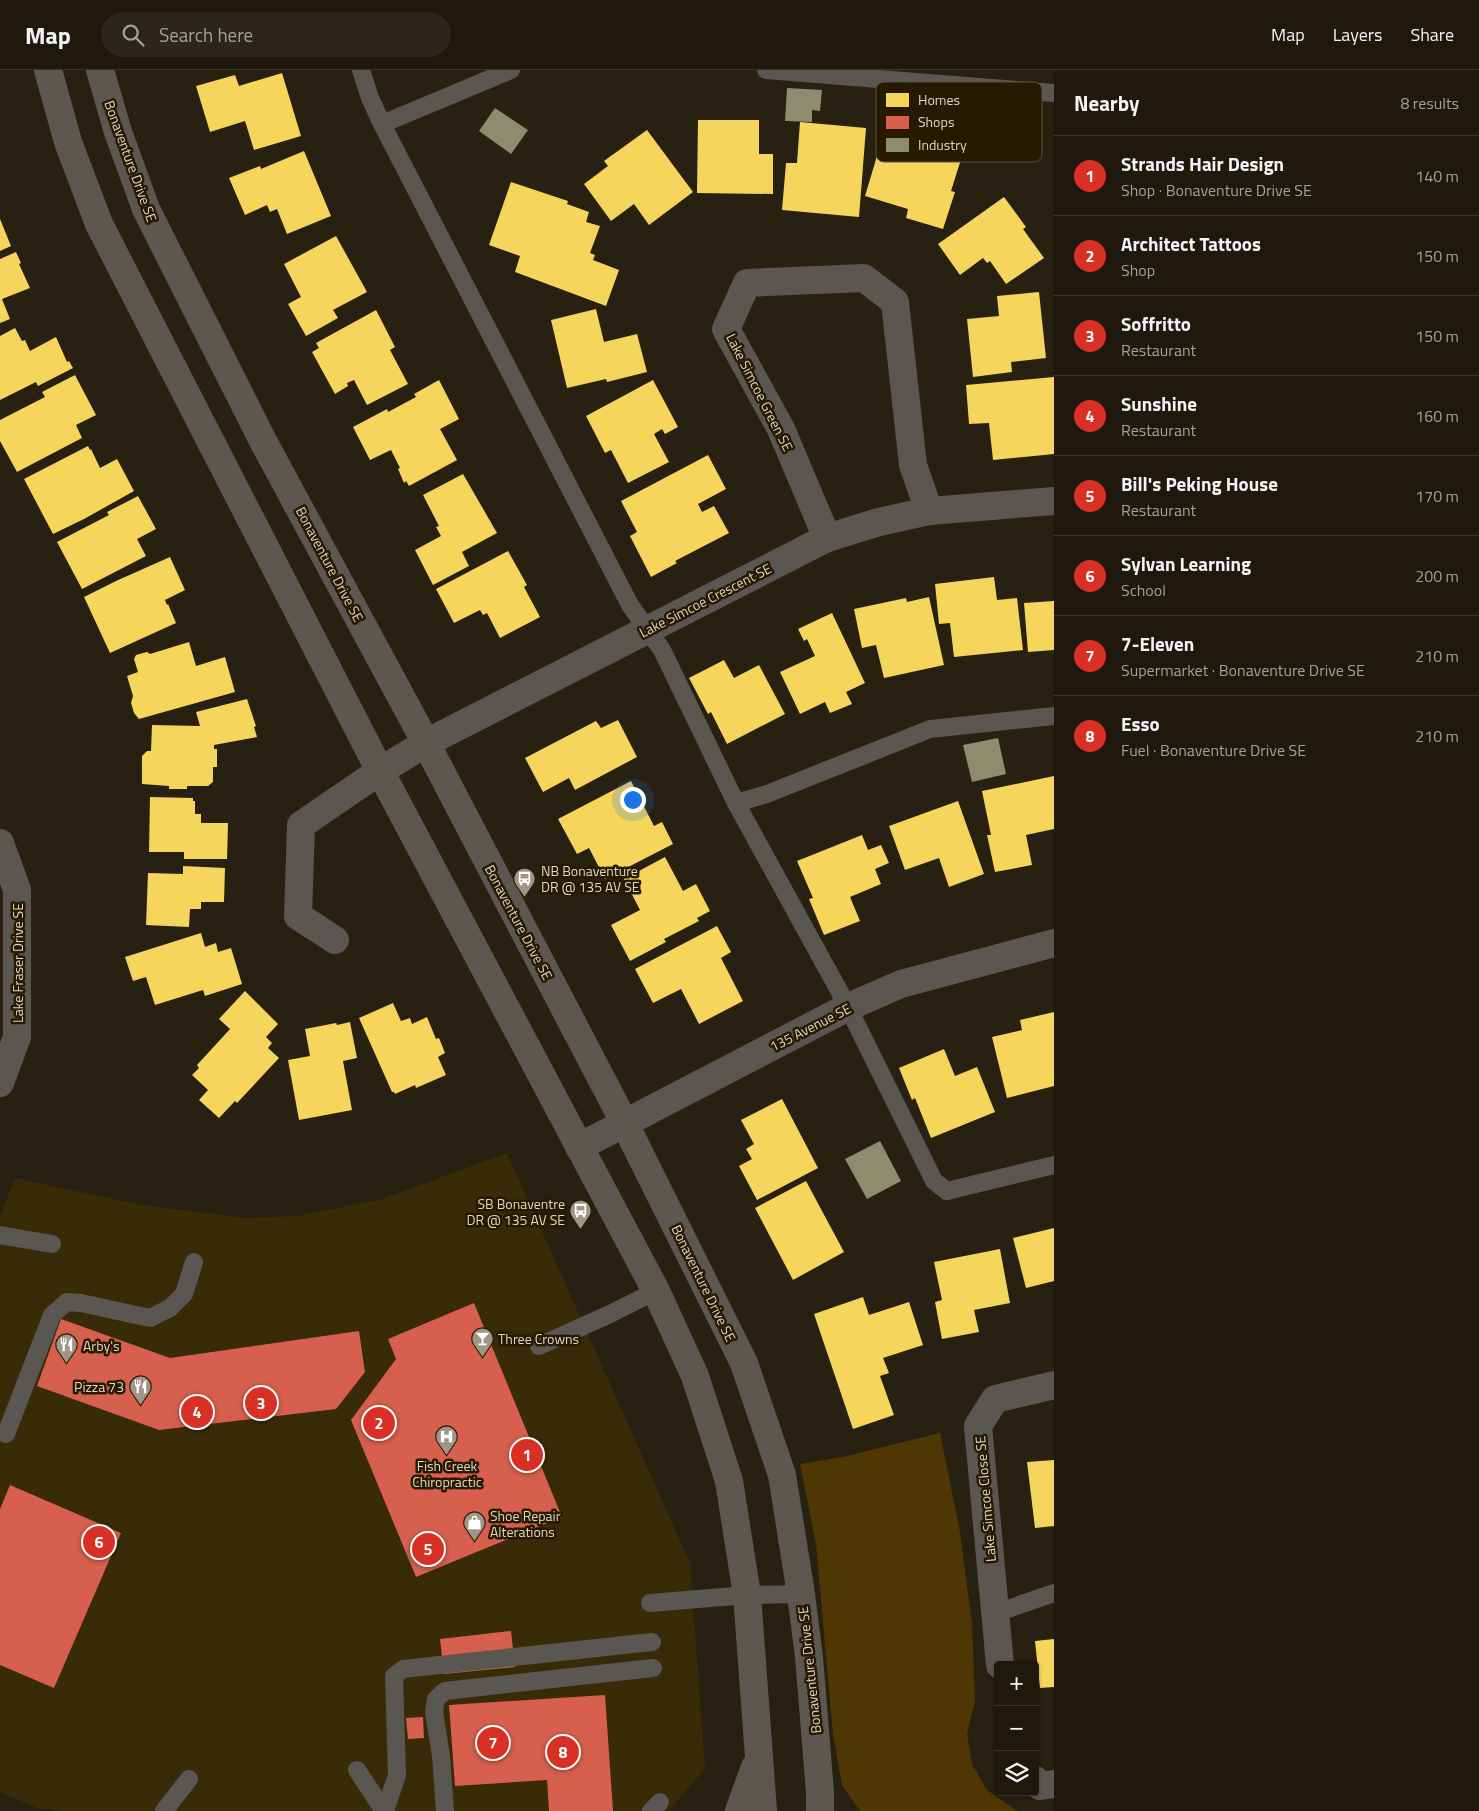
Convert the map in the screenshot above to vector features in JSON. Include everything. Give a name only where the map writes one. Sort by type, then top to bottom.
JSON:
[{"type":"street","points":[[48,70],[68,142],[99,224],[380,771],[656,1291],[695,1376],[729,1481],[747,1595],[762,1811]]},
{"type":"street","name":"Bonaventure Drive SE","points":[[100,70],[118,132],[146,209],[263,441],[426,743],[624,1122],[744,1363],[782,1475],[801,1594],[826,1805]]},
{"type":"street","name":"Lake Simcoe Green SE","points":[[827,538],[781,429],[726,329],[747,284],[864,278],[895,302],[913,465],[929,511]]},
{"type":"street","name":"Lake Simcoe Crescent SE","points":[[334,940],[298,916],[301,825],[380,771],[426,743],[827,538],[879,522],[929,511],[1054,501]]},
{"type":"street","name":"Lake Fraser Drive SE","points":[[0,843],[17,890],[17,1037],[0,1083]]},
{"type":"street","name":"135 Avenue SE","points":[[579,1147],[848,1007],[901,984],[1054,943]]},
{"type":"street","name":"Lake Simcoe Close SE","points":[[1000,1661],[978,1426],[995,1399],[1054,1385]]},
{"type":"street","points":[[738,1811],[758,1761]]},
{"type":"street","points":[[1039,1785],[1054,1784]]},
{"type":"lane","points":[[361,70],[370,98],[382,124],[630,605],[662,650],[736,803],[848,1007],[934,1181],[946,1191],[1054,1165]]},
{"type":"lane","points":[[382,124],[511,70]]},
{"type":"lane","points":[[766,70],[916,82]]},
{"type":"lane","points":[[736,803],[767,794],[930,729],[1054,716]]},
{"type":"lane","points":[[0,1235],[52,1244]]},
{"type":"lane","points":[[6,1434],[52,1315],[67,1302],[81,1303],[150,1318],[170,1308],[184,1294],[194,1262]]},
{"type":"lane","points":[[539,1346],[656,1291]]},
{"type":"lane","points":[[996,1613],[1054,1593]]},
{"type":"lane","points":[[650,1603],[747,1595],[801,1594]]},
{"type":"lane","points":[[385,1811],[397,1775],[394,1676],[404,1670],[652,1642]]},
{"type":"lane","points":[[445,1811],[442,1756],[434,1712],[436,1699],[445,1691],[653,1668]]},
{"type":"lane","points":[[357,1770],[385,1811]]},
{"type":"lane","points":[[164,1811],[189,1779]]},
{"type":"shaded area","points":[[507,1153],[690,1563],[705,1769],[668,1811],[59,1811],[37,1808],[0,1792],[0,1216],[15,1178],[142,1205],[246,1218],[297,1216],[379,1200]]},
{"type":"shaded area","points":[[940,1433],[960,1532],[972,1623],[975,1701],[967,1733],[972,1764],[987,1790],[1017,1811],[860,1811],[842,1785],[833,1734],[816,1544],[800,1464],[843,1457]]},
{"type":"building: Homes","points":[[282,73],[301,136],[254,150],[245,121],[210,132],[196,86],[235,75],[239,86]]},
{"type":"building: Homes","points":[[698,120],[759,120],[759,154],[773,154],[773,194],[697,193]]},
{"type":"building: Homes","points":[[800,122],[866,128],[859,217],[782,210],[786,163],[797,163]]},
{"type":"building: Homes","points":[[647,130],[693,192],[649,225],[634,204],[611,221],[584,184],[608,166],[604,161]]},
{"type":"building: Homes","points":[[304,151],[331,216],[287,234],[277,209],[270,212],[267,205],[245,215],[229,178],[260,166],[261,169]]},
{"type":"building: Homes","points":[[876,159],[876,162],[960,162],[951,191],[955,192],[943,229],[906,218],[908,209],[865,196]]},
{"type":"building: Homes","points":[[511,182],[568,201],[567,204],[589,212],[586,222],[600,226],[590,253],[595,255],[593,260],[619,270],[606,306],[515,272],[520,256],[489,245]]},
{"type":"building: Homes","points":[[1004,197],[1026,227],[1023,229],[1044,258],[1006,284],[990,261],[987,263],[983,258],[960,275],[938,244]]},
{"type":"building: Homes","points":[[0,219],[11,246],[0,251]]},
{"type":"building: Homes","points":[[336,236],[367,292],[333,310],[338,318],[306,336],[288,304],[301,297],[284,264]]},
{"type":"building: Homes","points":[[16,252],[21,263],[19,264],[30,288],[2,299],[10,319],[0,323],[0,259]]},
{"type":"building: Homes","points":[[1039,292],[1046,358],[1011,362],[1012,372],[973,377],[967,319],[999,316],[997,296]]},
{"type":"building: Homes","points":[[596,309],[604,342],[637,334],[647,372],[607,382],[606,379],[567,388],[551,320]]},
{"type":"building: Homes","points":[[376,310],[395,347],[390,350],[408,384],[367,405],[354,380],[347,383],[348,386],[335,394],[312,352],[319,348],[316,343]]},
{"type":"building: Homes","points":[[15,328],[22,341],[25,340],[30,351],[56,337],[67,362],[69,361],[73,368],[38,386],[36,382],[0,400],[0,336]]},
{"type":"building: Homes","points":[[75,375],[96,415],[76,425],[82,438],[17,472],[0,441],[0,420],[45,397],[42,392]]},
{"type":"building: Homes","points":[[1054,377],[1054,454],[993,460],[989,423],[969,424],[966,385]]},
{"type":"building: Homes","points":[[439,380],[459,419],[440,429],[457,460],[409,486],[406,481],[404,483],[398,469],[400,468],[391,450],[370,460],[353,427],[387,409],[388,412],[416,397],[414,394]]},
{"type":"building: Homes","points":[[653,380],[678,427],[665,434],[662,429],[654,434],[669,462],[628,483],[611,450],[605,453],[586,416]]},
{"type":"building: Homes","points":[[88,446],[100,468],[117,459],[134,491],[53,534],[24,479]]},
{"type":"building: Homes","points":[[708,455],[726,489],[698,504],[702,512],[714,506],[729,533],[675,561],[677,563],[651,577],[630,536],[637,532],[621,501]]},
{"type":"building: Homes","points":[[463,474],[497,533],[462,552],[469,566],[433,585],[415,550],[441,536],[436,527],[439,526],[423,495]]},
{"type":"building: Homes","points":[[138,496],[156,529],[137,539],[146,556],[82,589],[57,542],[109,515],[107,512]]},
{"type":"building: Homes","points":[[508,551],[527,585],[524,587],[540,617],[500,638],[487,613],[483,615],[480,610],[454,623],[436,589]]},
{"type":"building: Homes","points":[[170,557],[185,590],[165,600],[176,623],[110,653],[84,597]]},
{"type":"building: Homes","points":[[994,577],[997,600],[1017,598],[1023,650],[954,657],[950,623],[939,624],[935,584]]},
{"type":"building: Homes","points":[[929,597],[944,665],[884,678],[876,645],[862,648],[854,609],[906,598],[907,602]]},
{"type":"building: Homes","points":[[1054,601],[1054,650],[1028,652],[1024,603]]},
{"type":"building: Homes","points":[[832,613],[865,683],[846,692],[852,704],[830,713],[825,702],[800,714],[780,672],[815,656],[807,639],[804,641],[798,629]]},
{"type":"building: Homes","points":[[189,642],[196,666],[225,657],[235,692],[139,719],[134,713],[131,703],[133,696],[127,676],[138,672],[134,659],[136,655],[147,652],[150,654]]},
{"type":"building: Homes","points":[[724,660],[734,678],[759,665],[785,714],[727,744],[711,712],[708,714],[689,678]]},
{"type":"building: Homes","points":[[247,699],[256,726],[254,727],[257,737],[214,745],[214,749],[217,749],[217,767],[213,767],[213,782],[208,786],[187,786],[187,789],[169,789],[169,786],[142,784],[142,756],[147,751],[151,751],[152,725],[200,726],[196,712]]},
{"type":"building: Homes","points":[[618,720],[637,757],[575,790],[569,778],[543,792],[525,758],[596,721],[601,728]]},
{"type":"building: Homes","points":[[1054,776],[1054,829],[1026,835],[1032,865],[995,872],[987,835],[991,835],[982,791]]},
{"type":"building: Homes","points":[[631,781],[654,826],[662,822],[673,844],[605,879],[589,848],[577,854],[558,819]]},
{"type":"building: Homes","points":[[150,797],[193,798],[193,801],[195,801],[195,814],[201,814],[201,823],[228,823],[227,859],[184,859],[184,852],[149,852]]},
{"type":"building: Homes","points":[[958,801],[984,874],[949,887],[939,858],[905,870],[889,826]]},
{"type":"building: Homes","points":[[862,835],[868,850],[881,845],[889,863],[875,869],[881,884],[850,897],[860,921],[824,935],[809,899],[813,898],[797,861]]},
{"type":"building: Homes","points":[[665,857],[683,891],[696,884],[710,911],[697,918],[699,921],[664,939],[666,942],[630,961],[611,925],[640,910],[624,879]]},
{"type":"building: Homes","points":[[183,866],[225,868],[224,902],[201,902],[201,909],[190,909],[189,927],[146,925],[148,873],[183,874]]},
{"type":"building: Homes","points":[[717,926],[731,952],[721,958],[743,1001],[699,1024],[681,989],[653,1003],[635,969]]},
{"type":"building: Homes","points":[[201,933],[205,947],[216,943],[218,952],[231,948],[242,984],[205,996],[203,990],[155,1005],[146,977],[133,981],[125,957]]},
{"type":"building: Homes","points":[[245,991],[278,1024],[266,1037],[272,1043],[268,1048],[279,1058],[237,1103],[235,1101],[219,1118],[199,1100],[208,1090],[192,1075],[199,1068],[197,1065],[230,1029],[219,1019]]},
{"type":"building: Homes","points":[[393,1003],[401,1021],[410,1018],[412,1024],[427,1017],[436,1039],[439,1038],[445,1053],[438,1057],[446,1075],[416,1088],[415,1085],[395,1094],[392,1092],[359,1018]]},
{"type":"building: Homes","points":[[1054,1012],[1054,1086],[1007,1098],[992,1037],[1022,1030],[1020,1020]]},
{"type":"building: Homes","points":[[350,1022],[357,1058],[343,1061],[352,1110],[299,1120],[288,1060],[310,1056],[305,1029]]},
{"type":"building: Homes","points":[[944,1049],[955,1076],[977,1067],[995,1112],[931,1138],[915,1098],[912,1100],[899,1068]]},
{"type":"building: Homes","points":[[782,1099],[818,1168],[757,1200],[739,1166],[752,1159],[746,1149],[754,1144],[741,1120]]},
{"type":"building: Homes","points":[[806,1181],[844,1252],[793,1280],[755,1208]]},
{"type":"building: Homes","points":[[1054,1228],[1054,1281],[1026,1288],[1013,1238]]},
{"type":"building: Homes","points":[[1000,1249],[1010,1303],[974,1310],[979,1332],[942,1339],[935,1302],[942,1300],[934,1262]]},
{"type":"building: Homes","points":[[863,1297],[869,1315],[909,1302],[923,1345],[883,1358],[889,1373],[880,1376],[894,1415],[853,1429],[814,1314]]},
{"type":"building: Homes","points":[[1054,1460],[1054,1526],[1035,1528],[1027,1462]]},
{"type":"building: Homes","points":[[1054,1639],[1054,1687],[1040,1688],[1039,1661],[1037,1661],[1035,1641]]},
{"type":"building: Shops","points":[[474,1303],[562,1517],[416,1577],[351,1420],[396,1359],[388,1339]]},
{"type":"building: Shops","points":[[61,1319],[170,1358],[359,1331],[365,1372],[336,1409],[159,1430],[37,1386]]},
{"type":"building: Shops","points":[[10,1485],[121,1533],[54,1688],[0,1665],[0,1509]]},
{"type":"building: Shops","points":[[511,1631],[515,1667],[444,1674],[440,1639]]},
{"type":"building: Shops","points":[[605,1695],[613,1811],[549,1811],[547,1780],[455,1786],[449,1705]]},
{"type":"building: Shops","points":[[423,1717],[424,1738],[408,1739],[406,1718]]},
{"type":"building: Industry","points":[[787,88],[822,90],[820,111],[812,110],[812,122],[785,121]]},
{"type":"building: Industry","points":[[495,108],[528,130],[511,154],[479,131]]},
{"type":"building: Industry","points":[[998,738],[1006,774],[972,782],[963,745]]},
{"type":"building: Industry","points":[[880,1141],[901,1181],[867,1199],[845,1159]]},
{"type":"place","name":"NB Bonaventure DR @ 135 AV SE","points":[[525,897]]},
{"type":"place","name":"SB Bonaventre DR @ 135 AV SE","points":[[581,1230]]},
{"type":"place","name":"Three Crowns","points":[[482,1357]]},
{"type":"place","name":"Arby's","points":[[67,1364]]},
{"type":"place","name":"Soffritto","points":[[261,1403]]},
{"type":"place","name":"Pizza 73","points":[[140,1405]]},
{"type":"place","name":"Sunshine","points":[[197,1412]]},
{"type":"place","name":"Architect Tattoos","points":[[379,1423]]},
{"type":"place","name":"Strands Hair Design","points":[[527,1455]]},
{"type":"place","name":"Fish Creek Chiropractic","points":[[447,1456]]},
{"type":"place","name":"Sylvan Learning","points":[[99,1542]]},
{"type":"place","name":"Shoe Repair Alterations","points":[[474,1542]]},
{"type":"place","name":"Bill's Peking House","points":[[428,1549]]},
{"type":"place","name":"7-Eleven","points":[[493,1743]]},
{"type":"place","name":"Esso","points":[[563,1752]]}]
